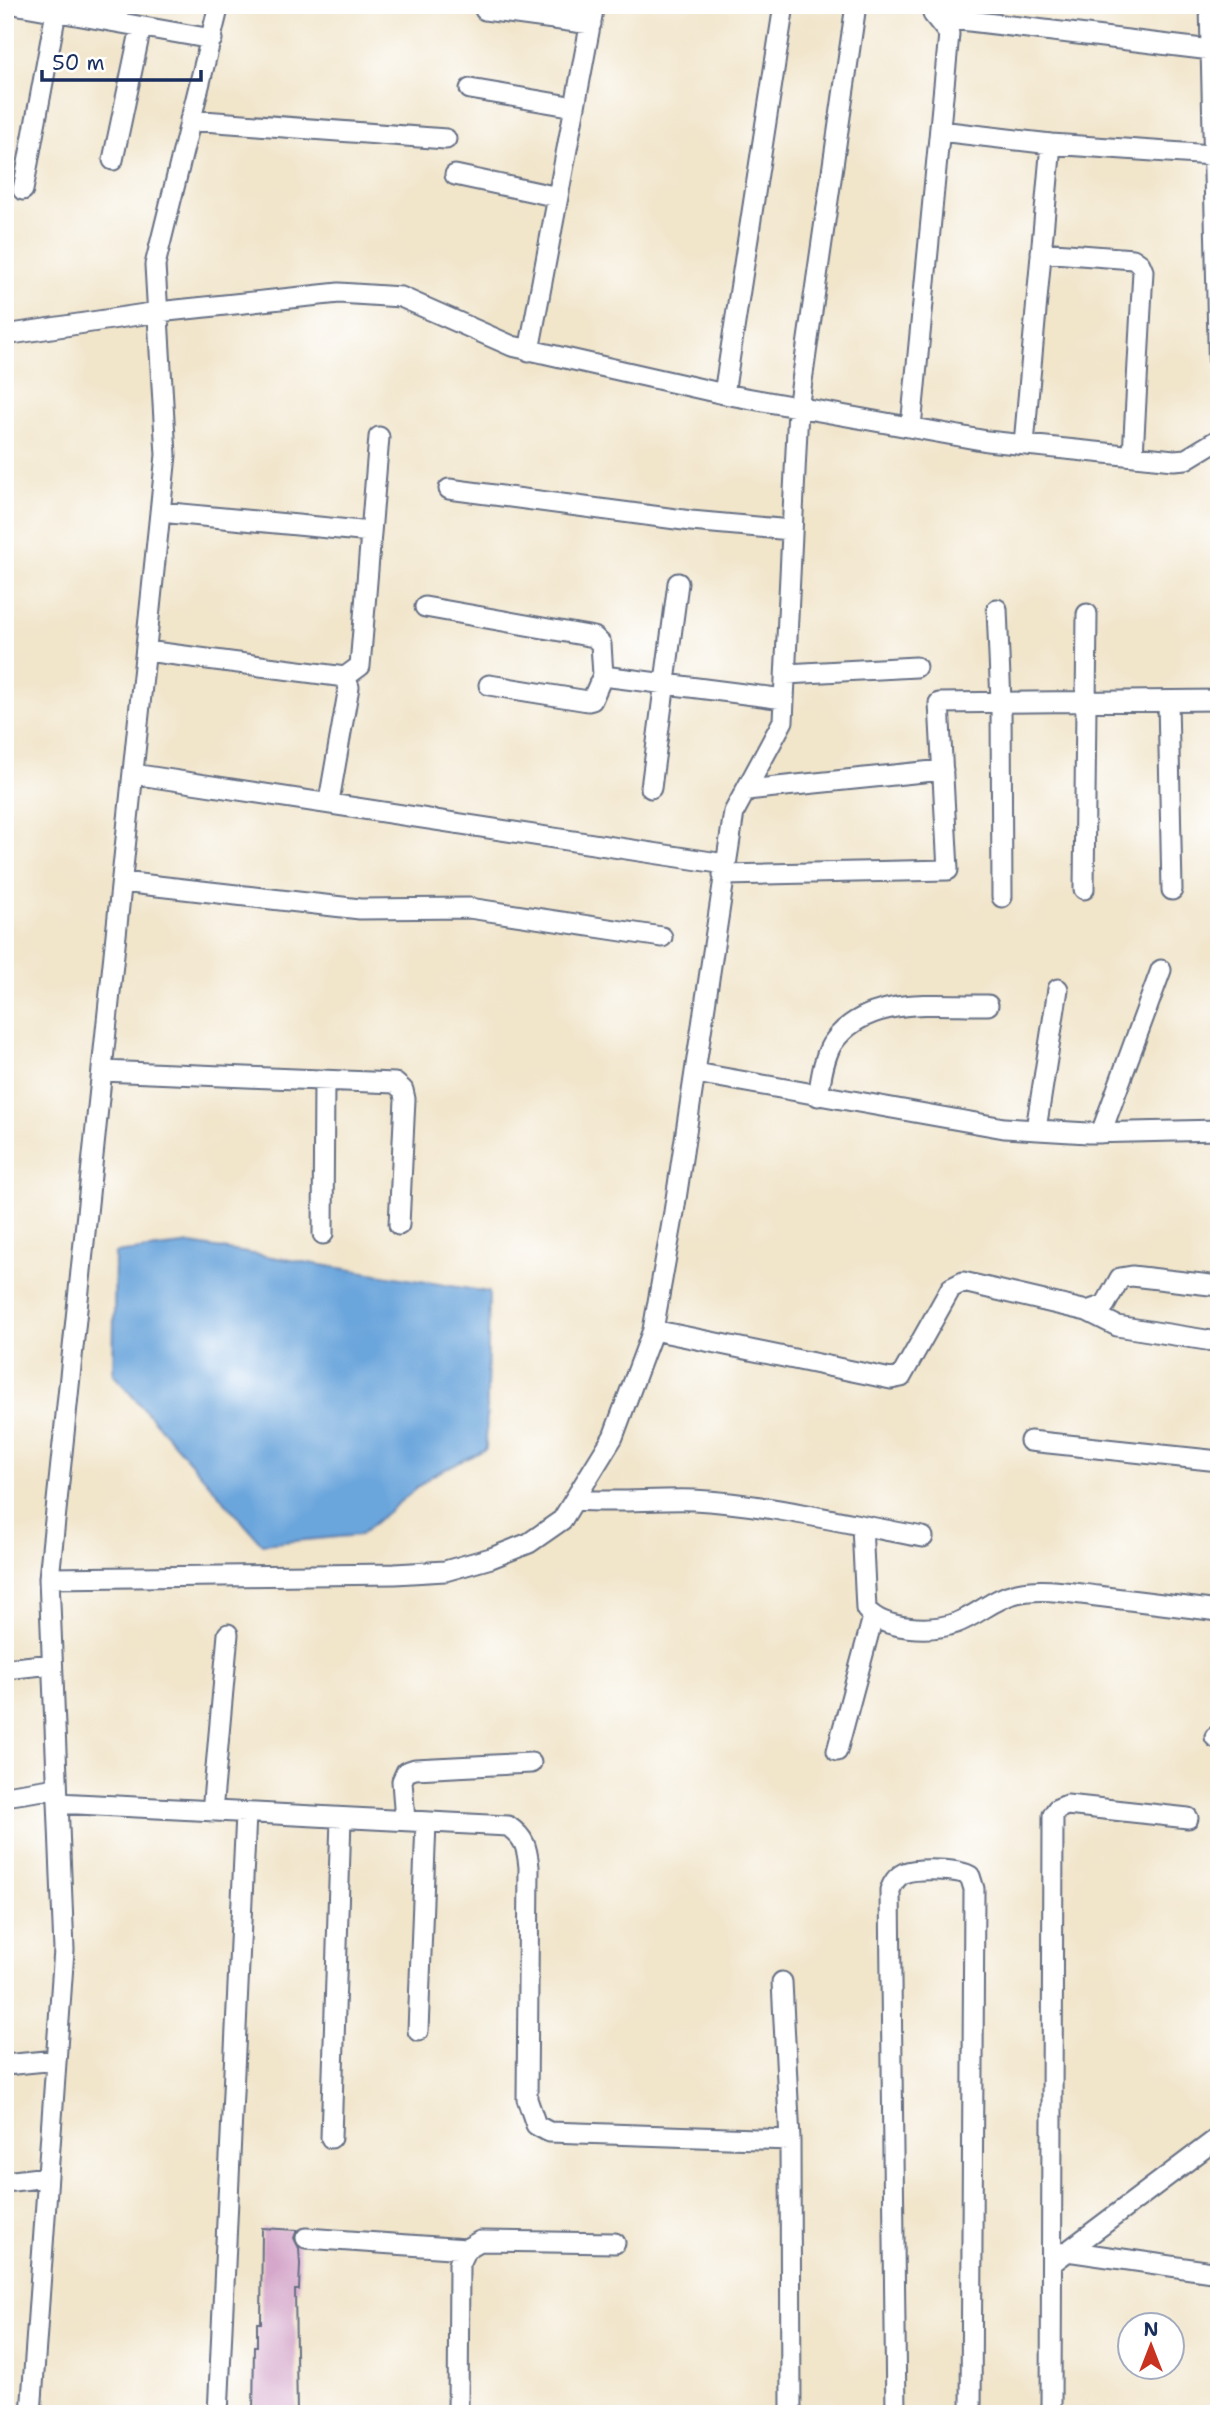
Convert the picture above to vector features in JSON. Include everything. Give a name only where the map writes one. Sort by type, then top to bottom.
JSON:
[{"type":"street","points":[[19,5],[56,12],[97,12],[141,27],[212,39]]},
{"type":"street","points":[[31,2414],[64,1950],[49,1578],[166,455],[155,265],[219,5]]},
{"type":"street","points":[[724,394],[784,5]]},
{"type":"street","points":[[49,1578],[395,1574],[445,1571],[529,1543],[562,1520],[613,1437],[653,1330],[696,1073],[734,813],[783,721],[798,409],[856,5]]},
{"type":"street","points":[[1210,5],[1219,383]]},
{"type":"street","points":[[485,10],[593,15],[529,351]]},
{"type":"street","points":[[911,427],[949,34],[934,11]]},
{"type":"street","points":[[934,11],[1211,50]]},
{"type":"street","points":[[23,190],[56,12]]},
{"type":"street","points":[[113,160],[141,27]]},
{"type":"street","points":[[470,89],[575,107]]},
{"type":"street","points":[[190,120],[446,139]]},
{"type":"street","points":[[940,131],[1051,144],[1212,155]]},
{"type":"street","points":[[1024,444],[1051,144]]},
{"type":"street","points":[[455,175],[558,197]]},
{"type":"street","points":[[1041,252],[1133,259],[1140,264],[1143,271],[1133,455]]},
{"type":"street","points":[[5,335],[158,312],[339,293],[401,297],[529,351],[798,409],[1024,444],[1186,459],[1219,439]]},
{"type":"street","points":[[146,652],[345,677],[360,666],[379,437]]},
{"type":"street","points":[[449,489],[691,521],[791,530]]},
{"type":"street","points":[[160,512],[371,532]]},
{"type":"street","points":[[651,788],[678,583]]},
{"type":"street","points":[[425,607],[594,637],[601,644],[603,675],[592,700],[489,685]]},
{"type":"street","points":[[997,609],[1001,702],[1002,897]]},
{"type":"street","points":[[1084,889],[1087,614]]},
{"type":"street","points":[[786,674],[916,667]]},
{"type":"street","points":[[603,675],[784,699]]},
{"type":"street","points":[[329,802],[348,687],[345,677]]},
{"type":"street","points":[[133,774],[329,802],[724,869],[948,870],[939,703],[1219,700]]},
{"type":"street","points":[[1168,701],[1172,890]]},
{"type":"street","points":[[746,790],[943,770]]},
{"type":"street","points":[[121,882],[360,909],[469,908],[662,937]]},
{"type":"street","points":[[1101,1133],[1161,970]]},
{"type":"street","points":[[1036,1129],[1058,989]]},
{"type":"street","points":[[818,1097],[825,1060],[832,1045],[844,1032],[874,1011],[891,1007],[988,1005]]},
{"type":"street","points":[[102,1071],[395,1083],[403,1090],[405,1099],[399,1225]]},
{"type":"street","points":[[696,1073],[818,1097],[1004,1128],[1101,1133],[1219,1130]]},
{"type":"street","points":[[323,1234],[324,1080]]},
{"type":"street","points":[[1087,1311],[1105,1305],[1120,1278],[1132,1276],[1219,1286]]},
{"type":"street","points":[[653,1330],[891,1379],[901,1377],[951,1288],[963,1282],[1087,1311],[1117,1326],[1219,1342]]},
{"type":"street","points":[[1030,1441],[1219,1461]]},
{"type":"street","points":[[575,1500],[708,1502],[923,1536]]},
{"type":"street","points":[[862,1526],[866,1609],[873,1617],[898,1625],[935,1627],[956,1623],[1003,1596],[1022,1591],[1068,1593],[1219,1611]]},
{"type":"street","points":[[837,1751],[873,1617]]},
{"type":"street","points":[[212,1812],[228,1634]]},
{"type":"street","points":[[5,1669],[52,1664]]},
{"type":"street","points":[[405,1821],[402,1780],[406,1772],[415,1769],[531,1763]]},
{"type":"street","points":[[5,1796],[58,1796],[212,1812],[508,1826],[520,1834],[527,1845],[527,2099],[536,2125],[549,2132],[790,2140]]},
{"type":"street","points":[[1051,2414],[1060,2257],[1053,1815],[1057,1808],[1067,1805],[1188,1818]]},
{"type":"street","points":[[218,2414],[246,1814]]},
{"type":"street","points":[[331,2138],[341,1818]]},
{"type":"street","points":[[418,2031],[426,1822]]},
{"type":"street","points":[[897,2414],[890,1890],[895,1880],[905,1873],[961,1871],[970,1876],[974,1889],[971,2414]]},
{"type":"street","points":[[782,1982],[790,2140],[791,2414]]},
{"type":"street","points":[[5,2065],[56,2060]]},
{"type":"street","points":[[1060,2257],[1219,2137]]},
{"type":"street","points":[[5,2182],[47,2177]]},
{"type":"street","points":[[306,2238],[466,2249],[480,2241],[615,2243]]},
{"type":"street","points":[[458,2414],[459,2264],[466,2249]]},
{"type":"street","points":[[1060,2257],[1219,2273]]},
{"type":"water","points":[[191,1244],[489,1292],[486,1449],[431,1476],[360,1535],[262,1544],[113,1374],[115,1253]]},
{"type":"building","points":[[262,2228],[297,2230],[294,2238],[299,2248],[300,2264],[299,2290],[295,2290],[297,2414],[253,2414],[254,2346],[257,2346],[257,2323],[261,2323]]}]
